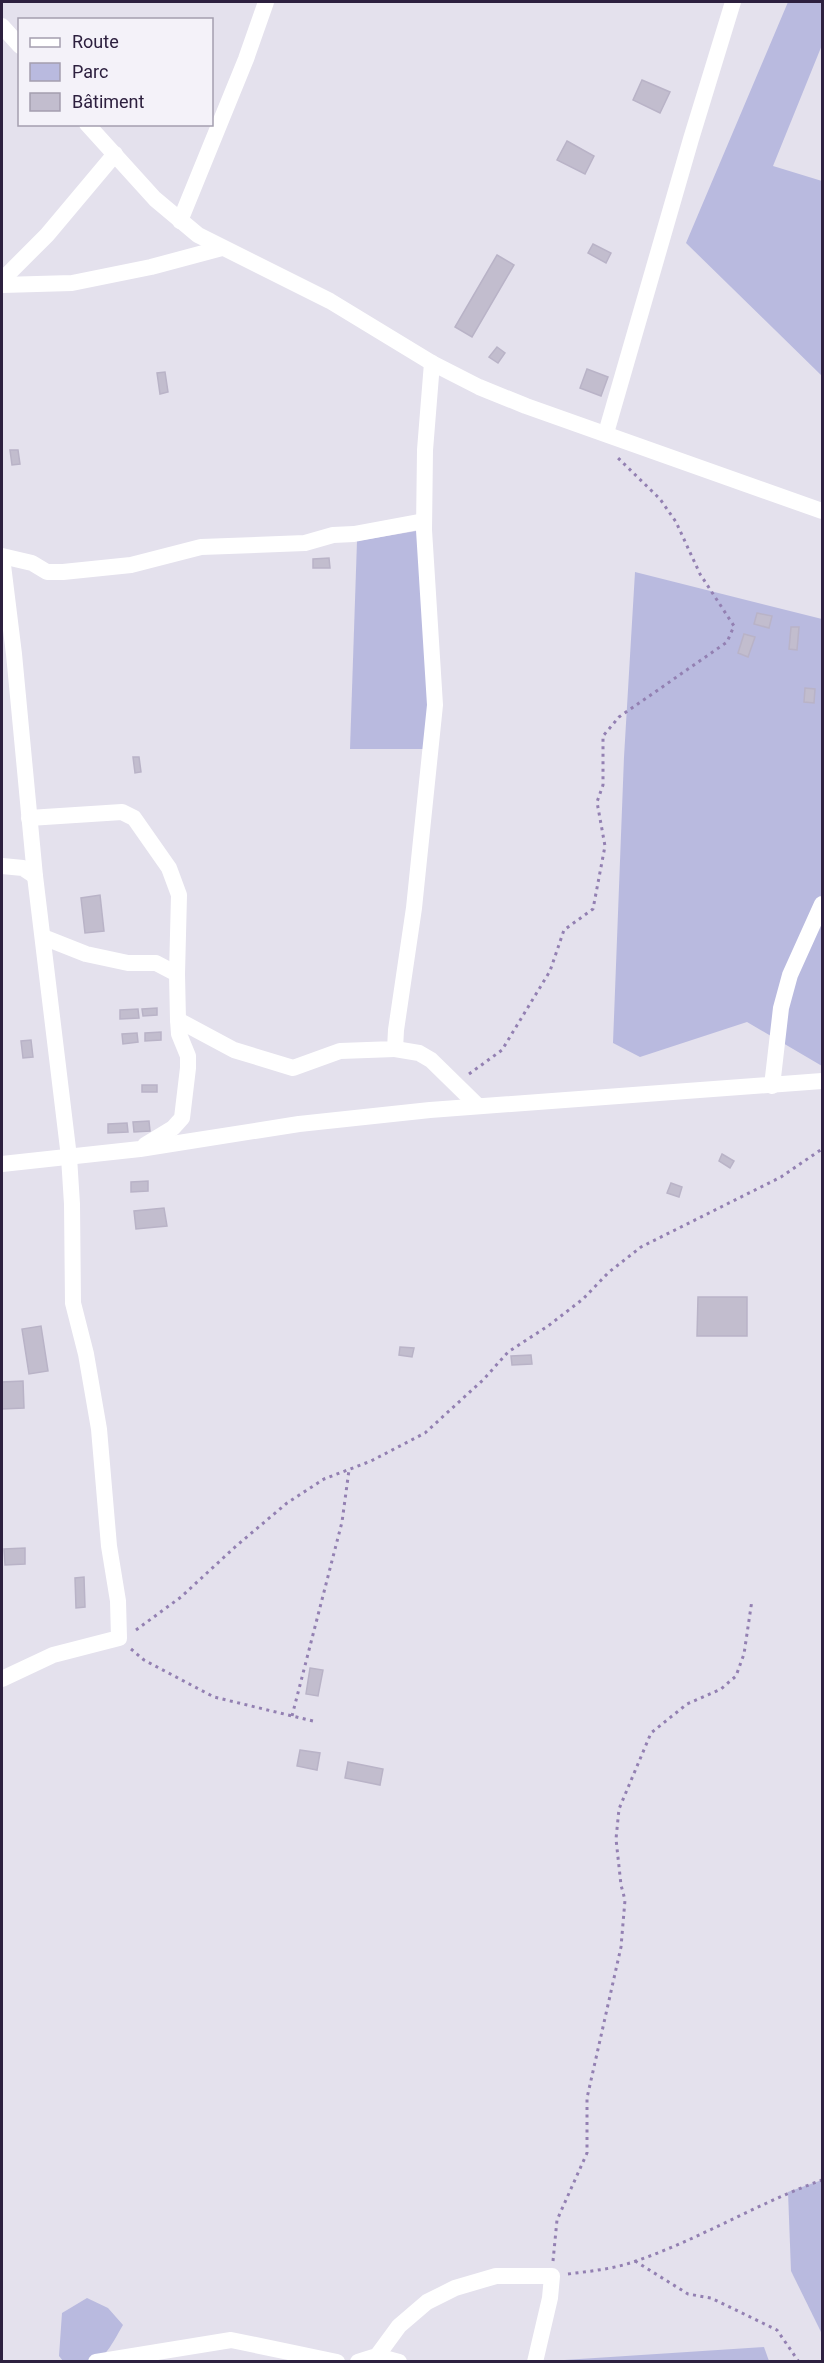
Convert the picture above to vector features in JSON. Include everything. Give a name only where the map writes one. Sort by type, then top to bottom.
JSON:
[{"type":"street","points":[[180,221],[246,59],[266,2]]},
{"type":"street","points":[[608,442],[690,138],[733,2]]},
{"type":"street","points":[[2,26],[18,44]]},
{"type":"street","points":[[89,126],[155,199],[198,235],[330,302],[432,363],[479,387],[608,442],[822,511]]},
{"type":"street","points":[[2,280],[47,235],[115,154]]},
{"type":"street","points":[[2,285],[72,283],[151,267],[222,248]]},
{"type":"street","points":[[395,1049],[414,908],[435,705],[424,521],[425,450],[432,363]]},
{"type":"street","points":[[2,1679],[53,1655],[119,1638],[118,1601],[109,1546],[99,1429],[86,1354],[74,1303],[69,1157],[8,657],[2,556],[32,562],[47,572],[73,571],[131,565],[201,547],[305,543],[333,535],[354,534],[424,521]]},
{"type":"street","points":[[29,818],[122,812],[134,818],[169,868],[179,895],[178,1020],[179,1034],[188,1056],[182,1118],[173,1128],[140,1149]]},
{"type":"street","points":[[2,866],[23,868],[35,876]]},
{"type":"street","points":[[772,1086],[781,1008],[790,975],[822,904]]},
{"type":"street","points":[[43,937],[86,954],[128,963],[156,963],[177,974]]},
{"type":"street","points":[[178,1020],[234,1050],[293,1068],[340,1051],[395,1049],[419,1053],[454,1082],[478,1106]]},
{"type":"street","points":[[2,1164],[140,1149],[299,1124],[478,1106],[822,1081]]},
{"type":"street","points":[[377,2356],[399,2326],[427,2302],[455,2288],[496,2276],[552,2276],[550,2298],[535,2361]]},
{"type":"street","points":[[96,2361],[231,2340],[337,2361]]},
{"type":"street","points":[[358,2361],[377,2356],[399,2361]]},
{"type":"path","points":[[454,1082],[489,1061],[502,1050],[550,971],[564,930],[593,909],[605,846],[597,802],[603,785],[603,736],[619,717],[728,642],[734,626],[700,574],[676,522],[660,499],[608,442]]},
{"type":"path","points":[[119,1638],[125,1639],[181,1597],[287,1503],[324,1479],[371,1461],[425,1433],[484,1379],[508,1352],[574,1306],[609,1272],[641,1247],[781,1177],[822,1149]]},
{"type":"path","points":[[292,1716],[342,1522],[349,1470]]},
{"type":"path","points":[[752,1600],[744,1654],[736,1676],[721,1689],[687,1704],[651,1733],[619,1809],[616,1839],[621,1886],[625,1900],[621,1947],[587,2098],[587,2153],[557,2220],[552,2276],[600,2270],[635,2261],[700,2234],[788,2192],[822,2180]]},
{"type":"path","points":[[119,1638],[144,1660],[214,1697],[313,1721]]},
{"type":"path","points":[[635,2261],[688,2294],[711,2298],[777,2330],[799,2361]]},
{"type":"green space","points":[[788,2],[822,2],[822,45],[773,166],[822,181],[822,376],[686,243]]},
{"type":"green space","points":[[422,530],[429,749],[350,749],[357,541]]},
{"type":"green space","points":[[635,572],[822,619],[822,1066],[747,1022],[640,1057],[613,1043],[624,757]]},
{"type":"green space","points":[[822,2180],[822,2334],[791,2271],[788,2192]]},
{"type":"green space","points":[[87,2298],[108,2308],[123,2325],[111,2346],[101,2356],[88,2360],[63,2361],[59,2356],[62,2313]]},
{"type":"green space","points":[[764,2347],[769,2361],[549,2361]]},
{"type":"building","points":[[642,80],[670,92],[660,113],[633,100]]},
{"type":"building","points":[[567,141],[594,156],[585,174],[557,160]]},
{"type":"building","points":[[593,244],[611,253],[606,263],[588,253]]},
{"type":"building","points":[[497,255],[514,265],[472,337],[455,327]]},
{"type":"building","points":[[497,347],[505,353],[498,363],[489,357]]},
{"type":"building","points":[[587,369],[608,377],[601,396],[580,388]]},
{"type":"building","points":[[165,372],[168,392],[160,394],[157,373]]},
{"type":"building","points":[[10,450],[18,450],[20,464],[12,465]]},
{"type":"building","points":[[329,558],[330,568],[313,568],[313,559]]},
{"type":"building","points":[[757,613],[772,616],[769,628],[754,624]]},
{"type":"building","points":[[791,627],[799,627],[797,650],[789,649]]},
{"type":"building","points":[[744,634],[755,637],[748,657],[738,653]]},
{"type":"building","points":[[805,688],[815,689],[814,703],[804,702]]},
{"type":"building","points":[[133,757],[139,757],[141,772],[135,773]]},
{"type":"building","points":[[100,895],[104,931],[85,933],[81,898]]},
{"type":"building","points":[[157,1008],[157,1015],[143,1016],[142,1009]]},
{"type":"building","points":[[138,1009],[139,1018],[120,1019],[120,1010]]},
{"type":"building","points":[[161,1032],[161,1040],[145,1041],[145,1033]]},
{"type":"building","points":[[137,1033],[138,1042],[123,1044],[122,1034]]},
{"type":"building","points":[[31,1040],[33,1057],[23,1058],[21,1041]]},
{"type":"building","points":[[142,1085],[157,1085],[157,1092],[142,1092]]},
{"type":"building","points":[[149,1121],[150,1131],[134,1132],[133,1122]]},
{"type":"building","points":[[127,1123],[128,1132],[108,1133],[108,1124]]},
{"type":"building","points":[[722,1154],[734,1161],[730,1168],[719,1161]]},
{"type":"building","points":[[148,1181],[148,1191],[131,1192],[131,1182]]},
{"type":"building","points":[[671,1183],[682,1187],[679,1197],[667,1193]]},
{"type":"building","points":[[164,1208],[167,1226],[136,1229],[134,1211]]},
{"type":"building","points":[[698,1297],[747,1297],[747,1336],[697,1336]]},
{"type":"building","points":[[41,1326],[48,1371],[29,1374],[22,1329]]},
{"type":"building","points":[[400,1347],[414,1348],[412,1357],[399,1355]]},
{"type":"building","points":[[531,1355],[532,1364],[512,1365],[511,1356]]},
{"type":"building","points":[[23,1381],[24,1408],[2,1409],[2,1382]]},
{"type":"building","points":[[25,1548],[25,1564],[5,1565],[4,1549]]},
{"type":"building","points":[[84,1577],[85,1607],[76,1608],[75,1578]]},
{"type":"building","points":[[310,1668],[323,1670],[318,1696],[306,1694]]},
{"type":"building","points":[[300,1750],[320,1753],[317,1770],[297,1766]]},
{"type":"building","points":[[348,1762],[383,1769],[380,1785],[345,1778]]}]
